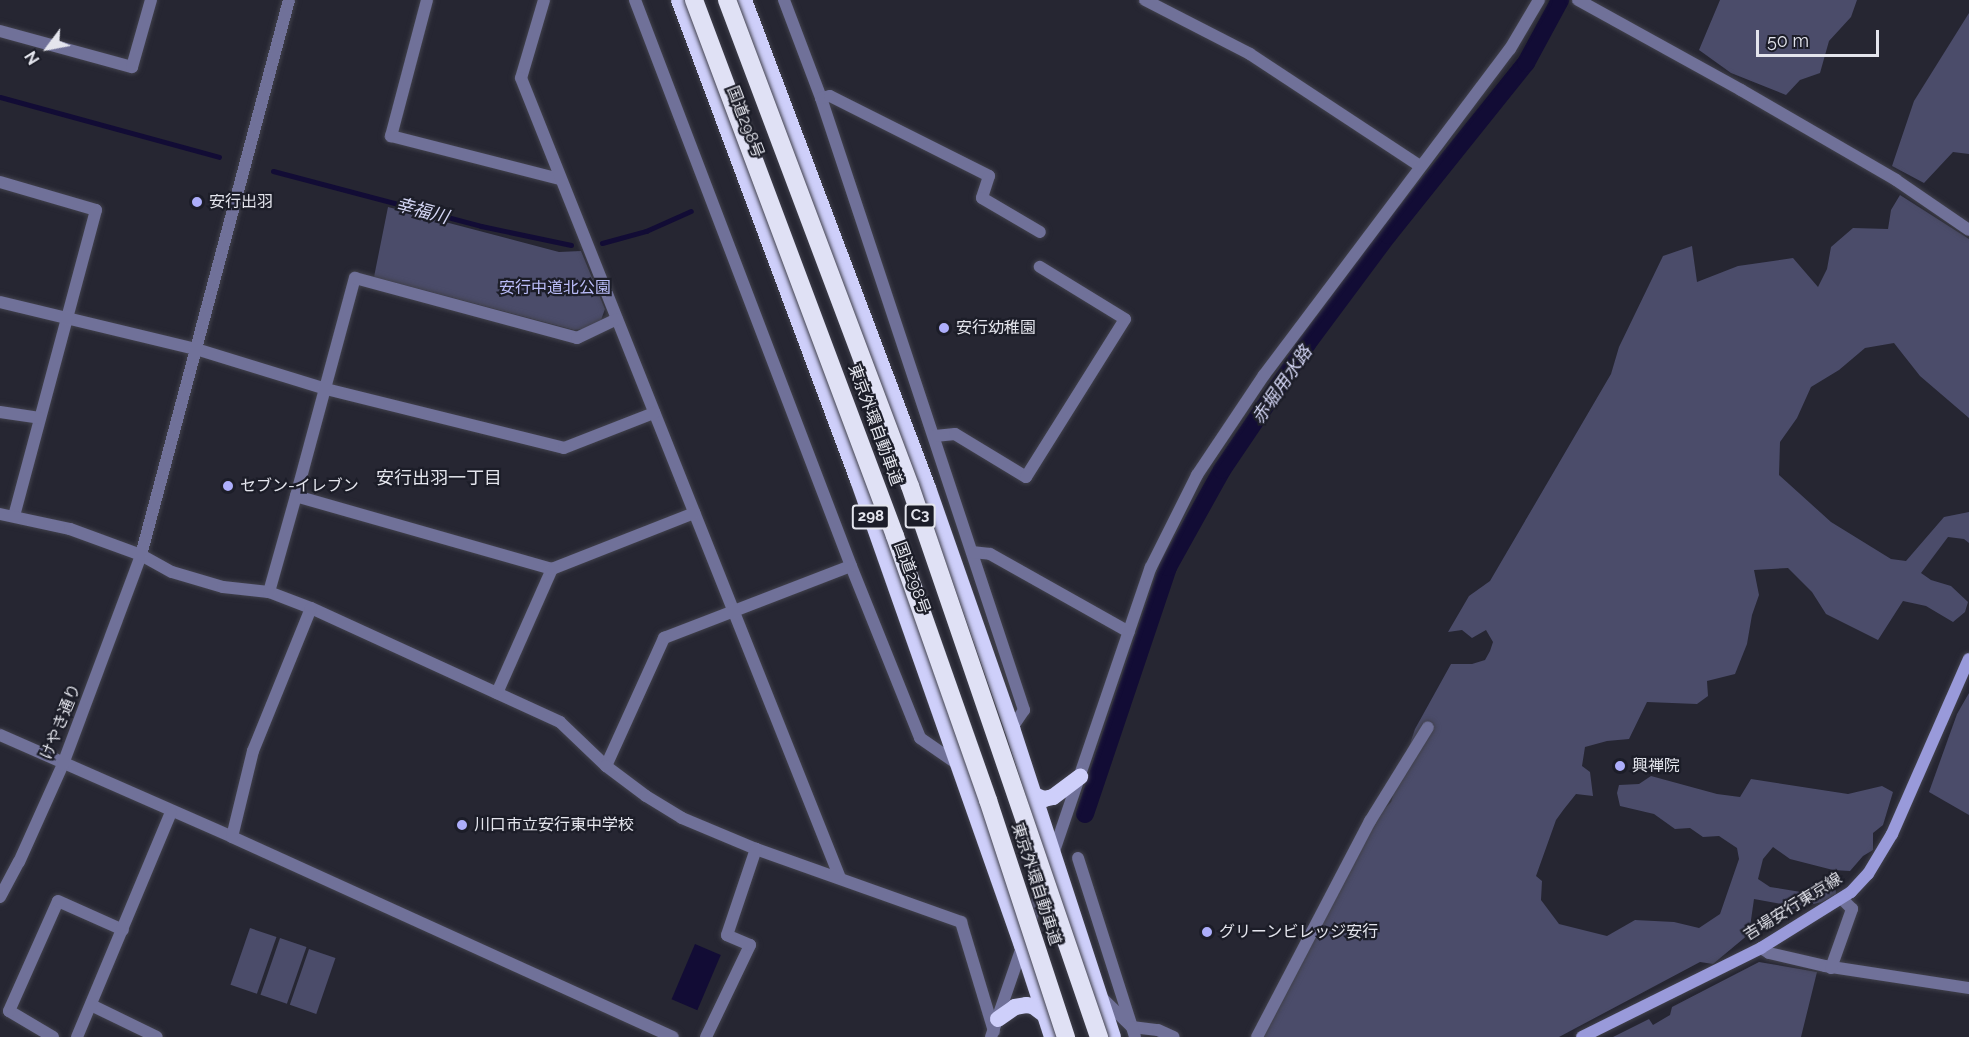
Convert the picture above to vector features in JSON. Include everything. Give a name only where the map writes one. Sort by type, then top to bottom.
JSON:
[{"type":"highway","points":[[670,0],[764,224]]},
{"type":"highway","name":"国道298号","points":[[679,0],[764,224],[960,766],[1023,945],[1052,1037]]},
{"type":"highway","name":"東京外環自動車道","points":[[694,0],[895,536],[991,811],[1066,1037]]},
{"type":"highway","name":"東京外環自動車道","points":[[727,0],[910,486],[1099,1037]]},
{"type":"highway","points":[[744,0],[928,488],[1012,728],[1113,1037]]},
{"type":"highway","points":[[754,0],[825,212]]},
{"type":"highway","points":[[1034,795],[1044,799],[1053,797],[1080,777]]},
{"type":"highway","points":[[994,1029],[1015,1007],[1033,1006],[1045,1015]]},
{"type":"main road","name":"吉場安行東京線","points":[[1582,1037],[1761,948],[1842,898],[1868,873],[1892,834],[1969,659]]},
{"type":"street","points":[[0,31],[132,67],[151,0]]},
{"type":"street","name":"けやき通り","points":[[0,897],[19,862],[63,764],[141,555],[290,0]]},
{"type":"street","points":[[427,0],[391,136],[560,179]]},
{"type":"street","points":[[544,0],[521,78],[840,878]]},
{"type":"street","points":[[635,0],[851,566],[920,738],[960,766]]},
{"type":"street","points":[[784,0],[821,98],[1024,710],[1012,728]]},
{"type":"street","points":[[1145,0],[1250,54],[1420,166]]},
{"type":"street","points":[[994,1029],[1151,567],[1197,475],[1264,375],[1510,49],[1539,0]]},
{"type":"street","points":[[1578,0],[1741,90],[1896,180],[1969,230]]},
{"type":"street","points":[[821,98],[830,96],[989,176],[982,198],[1040,232]]},
{"type":"street","points":[[0,182],[96,210],[14,515]]},
{"type":"street","points":[[935,436],[955,434],[1026,477],[1125,319],[1040,267]]},
{"type":"street","points":[[269,592],[355,278],[577,338],[617,319]]},
{"type":"street","points":[[0,302],[196,349],[326,388],[564,448],[654,413]]},
{"type":"street","points":[[0,412],[40,418]]},
{"type":"street","points":[[296,496],[552,569],[694,513]]},
{"type":"street","points":[[0,514],[14,515],[70,529],[141,555],[172,572],[223,587],[269,592],[311,608],[560,722],[606,766],[645,796],[682,818],[756,849],[961,922],[994,1029]]},
{"type":"street","points":[[972,552],[990,555],[1129,632]]},
{"type":"street","points":[[606,766],[664,638],[851,566]]},
{"type":"street","points":[[497,693],[552,569]]},
{"type":"street","points":[[232,837],[253,752],[311,608]]},
{"type":"street","points":[[1257,1037],[1370,821],[1428,727]]},
{"type":"street","points":[[0,735],[232,837],[673,1037]]},
{"type":"street","points":[[77,1037],[171,812]]},
{"type":"street","points":[[706,1037],[750,945],[727,935],[756,849]]},
{"type":"street","points":[[1078,858],[1134,1032]]},
{"type":"street","points":[[1831,968],[1852,909],[1842,898]]},
{"type":"street","points":[[52,1037],[9,1011],[58,901],[123,930]]},
{"type":"street","points":[[1761,948],[1769,953],[1831,968],[1969,988]]},
{"type":"street","points":[[1100,996],[1134,1032]]},
{"type":"street","points":[[91,1005],[156,1037]]},
{"type":"street","points":[[1134,1032],[1158,1030],[1174,1037]]},
{"type":"green space","points":[[1720,0],[1857,0],[1851,17],[1829,41],[1820,73],[1800,80],[1786,95],[1731,73],[1699,50]]},
{"type":"green space","points":[[1969,13],[1969,154],[1953,152],[1924,183],[1892,166],[1914,101]]},
{"type":"green space","points":[[1900,195],[1969,239],[1969,418],[1920,376],[1894,343],[1865,348],[1839,370],[1811,387],[1797,418],[1780,442],[1779,475],[1831,522],[1891,559],[1906,561],[1944,517],[1969,512],[1969,543],[1964,539],[1948,537],[1921,573],[1931,580],[1951,586],[1968,602],[1965,612],[1953,622],[1926,606],[1903,601],[1878,640],[1826,614],[1812,592],[1788,568],[1754,570],[1759,595],[1752,615],[1747,644],[1735,674],[1707,681],[1708,696],[1697,704],[1647,702],[1629,739],[1607,741],[1585,747],[1582,766],[1590,772],[1593,796],[1576,794],[1556,820],[1536,876],[1542,881],[1541,900],[1559,924],[1607,936],[1635,920],[1674,922],[1699,928],[1720,914],[1739,859],[1737,848],[1719,836],[1703,837],[1690,828],[1675,829],[1654,814],[1620,806],[1617,793],[1619,785],[1639,784],[1651,776],[1717,794],[1740,797],[1751,779],[1848,794],[1882,786],[1893,792],[1883,825],[1873,833],[1873,850],[1863,856],[1850,871],[1833,870],[1790,859],[1773,847],[1763,859],[1758,879],[1770,887],[1801,892],[1814,883],[1825,880],[1835,882],[1836,894],[1822,902],[1793,909],[1782,904],[1754,899],[1749,934],[1713,964],[1700,962],[1559,1037],[1263,1037],[1381,812],[1391,802],[1415,729],[1451,664],[1472,664],[1485,660],[1490,651],[1493,642],[1486,630],[1472,638],[1462,630],[1448,632],[1469,596],[1490,581],[1611,374],[1619,347],[1663,256],[1692,246],[1697,282],[1738,266],[1793,258],[1818,287],[1827,269],[1831,247],[1853,228],[1888,229],[1891,210]]},
{"type":"green space","name":"安行中道北公園","points":[[388,207],[559,252],[581,251],[605,309],[601,320],[584,329],[574,330],[374,277]]},
{"type":"green space","points":[[1969,693],[1969,815],[1929,792],[1957,714]]},
{"type":"green space","points":[[250,928],[276,937],[257,994],[230,985]]},
{"type":"green space","points":[[280,938],[306,947],[287,1004],[260,995]]},
{"type":"green space","points":[[309,949],[335,958],[316,1014],[290,1005]]},
{"type":"green space","points":[[1759,962],[1817,972],[1801,1037],[1613,1037],[1649,1019],[1653,1025],[1670,1015],[1672,1007]]},
{"type":"shaded area","points":[[695,944],[721,955],[697,1010],[672,999]]},
{"type":"waterway","name":"赤堀用水路","points":[[1085,814],[1168,567],[1222,470],[1307,344],[1388,235],[1526,63],[1560,0]]},
{"type":"waterway","name":"幸福川","points":[[0,97],[219,157]]},
{"type":"waterway","name":"幸福川","points":[[273,171],[481,226],[571,245]]},
{"type":"waterway","name":"幸福川","points":[[602,243],[646,231],[691,211]]},
{"type":"place","name":"安行出羽","points":[[197,202]]},
{"type":"place","name":"安行幼稚園","points":[[944,328]]},
{"type":"place","name":"セブン-イレブン","points":[[228,486]]},
{"type":"place","name":"興禅院","points":[[1620,766]]},
{"type":"place","name":"川口市立安行東中学校","points":[[462,825]]},
{"type":"place","name":"グリーンビレッジ安行","points":[[1207,932]]},
{"type":"district","name":"安行出羽一丁目","points":[[439,478]]}]
